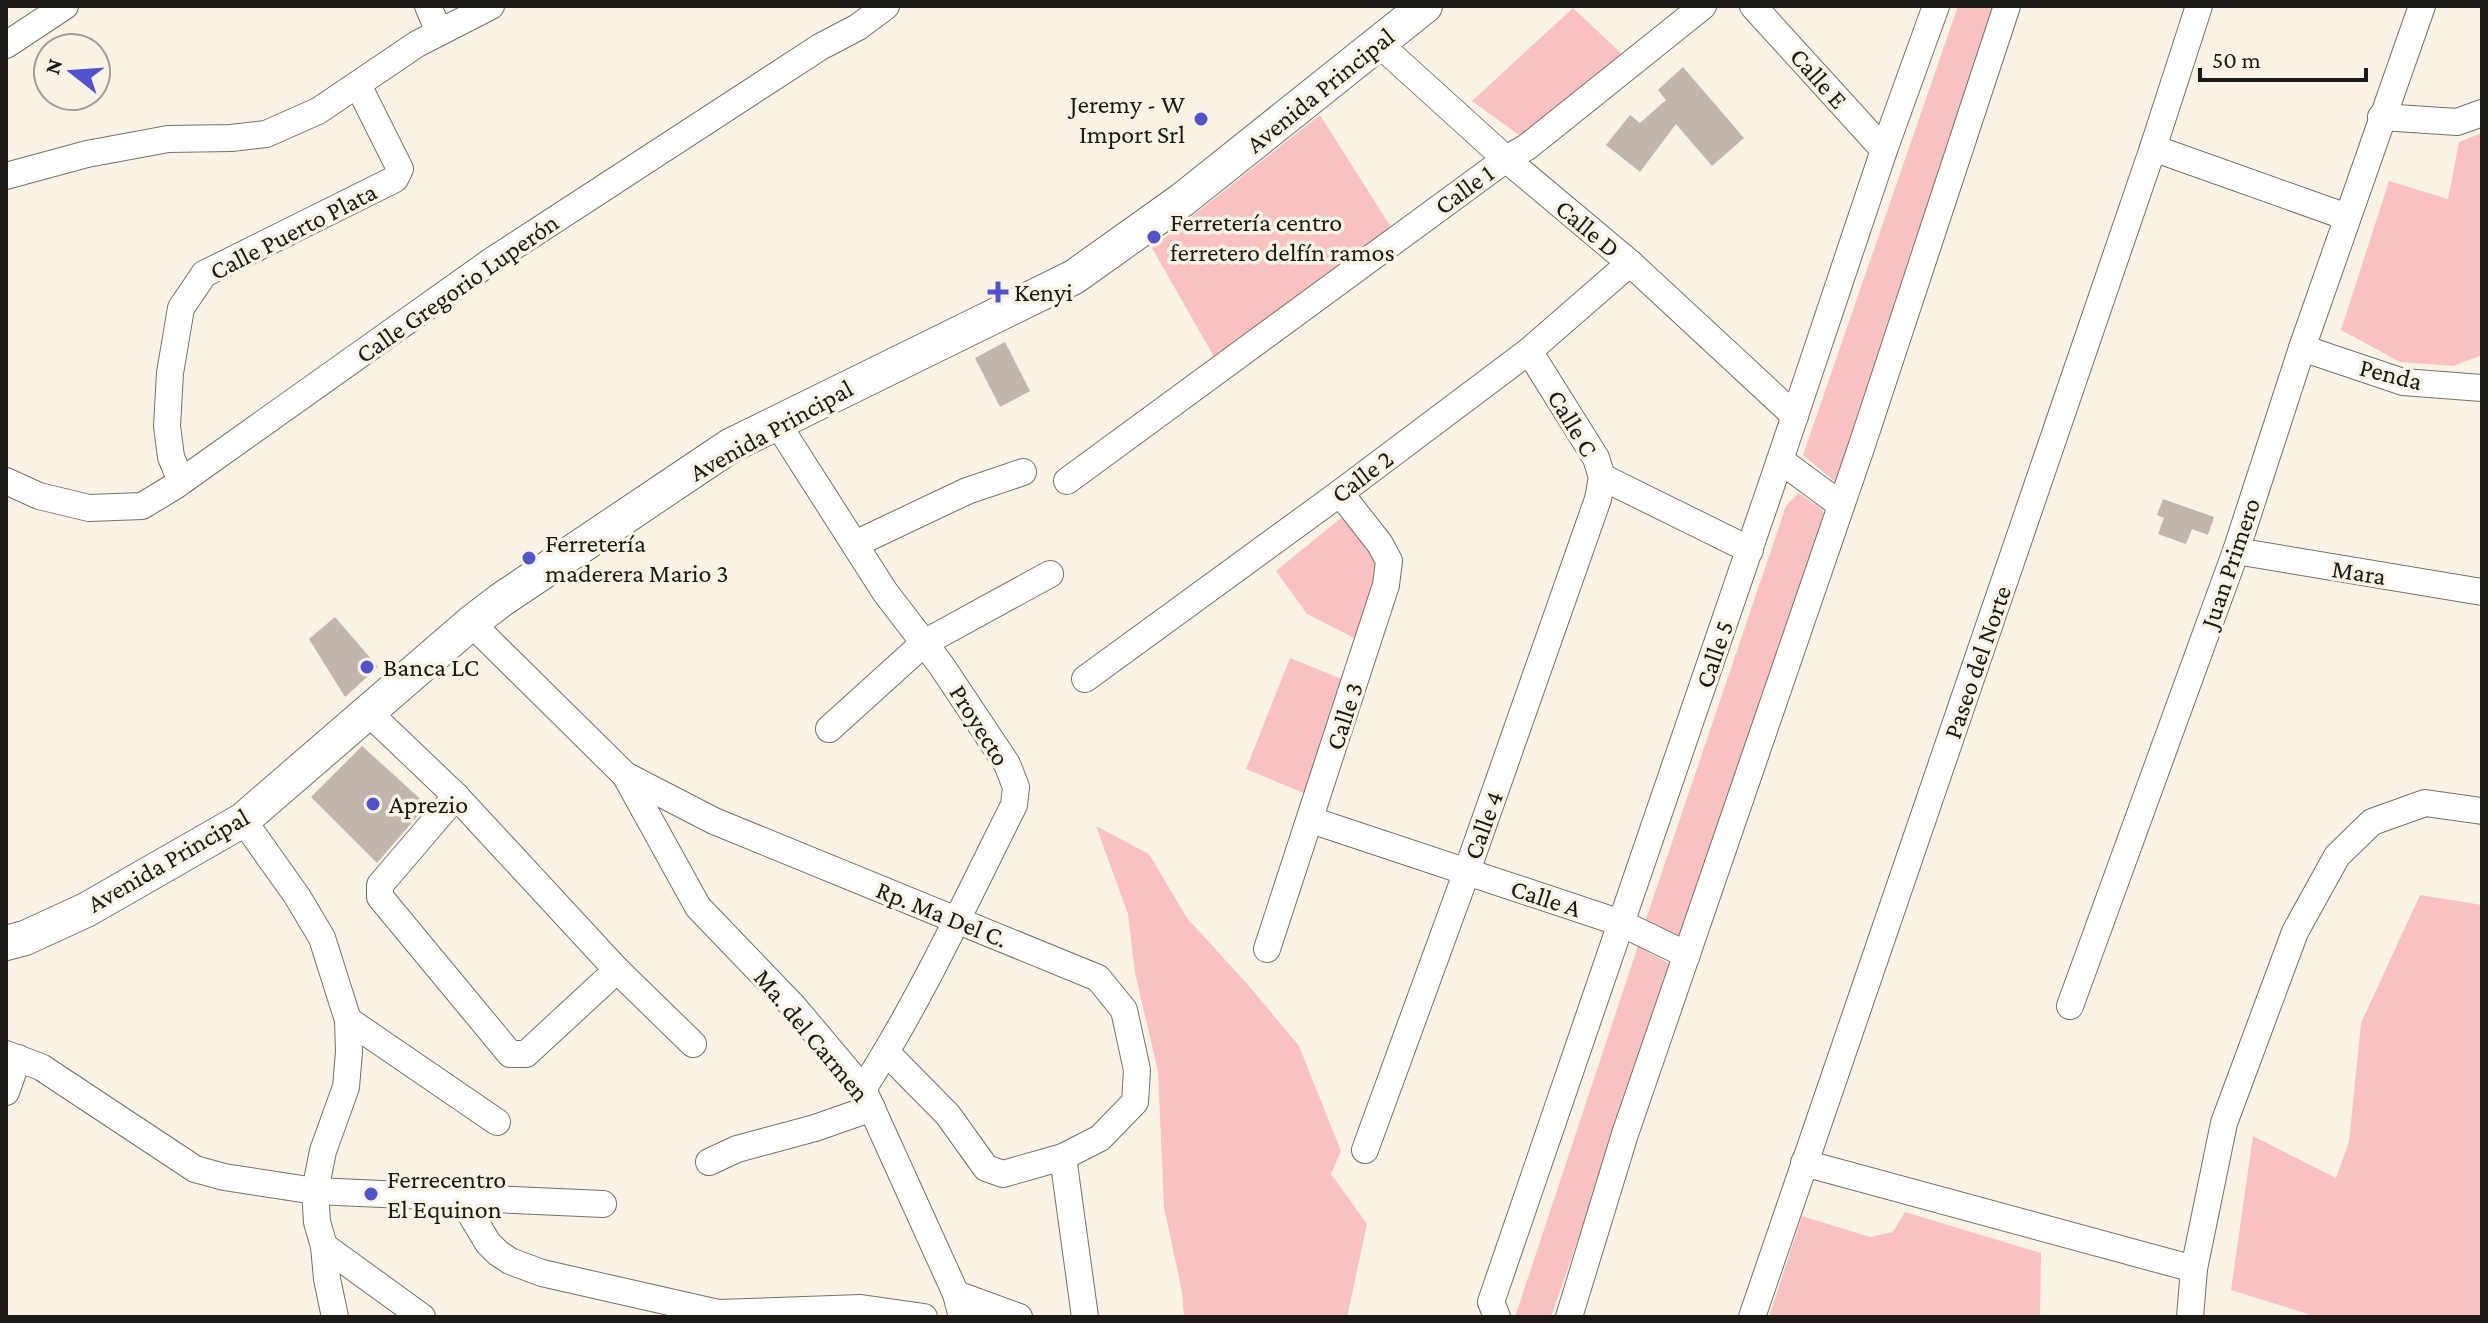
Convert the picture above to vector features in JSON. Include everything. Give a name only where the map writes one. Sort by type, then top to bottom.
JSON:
[{"type":"street","points":[[6,45],[65,6]]},
{"type":"street","points":[[428,6],[439,32]]},
{"type":"street","points":[[6,176],[87,154],[168,139],[266,134],[318,111],[417,44],[491,6]]},
{"type":"street","name":"Calle Gregorio Luperón","points":[[10,483],[39,496],[89,508],[142,506],[490,262],[820,47],[858,27],[886,6]]},
{"type":"street","name":"Avenida Principal","points":[[6,943],[25,938],[86,910],[243,820],[471,623],[730,446],[1074,277],[1182,200],[1425,6]]},
{"type":"street","name":"Calle 1","points":[[1067,481],[1506,159],[1527,147],[1703,6]]},
{"type":"street","name":"Calle E","points":[[1753,6],[1884,150]]},
{"type":"street","name":"Calle 5","points":[[1494,1309],[1621,923],[1936,6]]},
{"type":"street","points":[[1569,1317],[1625,1134],[1841,505],[2007,6]]},
{"type":"street","name":"Paseo del Norte","points":[[1752,1317],[2199,6]]},
{"type":"street","name":"Juan Primero","points":[[2070,1006],[2236,551],[2302,348],[2422,6]]},
{"type":"street","name":"Calle D","points":[[1378,43],[1506,159],[1630,263],[1795,416]]},
{"type":"street","name":"Calle Puerto Plata","points":[[181,481],[171,457],[167,426],[170,373],[181,308],[204,274],[395,179],[399,174],[400,169],[358,85]]},
{"type":"street","points":[[2381,117],[2457,122],[2482,113]]},
{"type":"street","points":[[2153,148],[2347,217]]},
{"type":"street","name":"Calle 2","points":[[1085,679],[1529,351],[1630,263]]},
{"type":"street","name":"Penda","points":[[2302,348],[2403,382],[2482,388]]},
{"type":"street","name":"Calle C","points":[[1529,351],[1596,458],[1600,488]]},
{"type":"street","name":"Proyecto","points":[[777,423],[885,592],[999,750],[1016,787],[1014,805],[887,1053],[868,1098]]},
{"type":"street","points":[[1780,460],[1841,505]]},
{"type":"street","points":[[855,544],[967,491],[1023,472]]},
{"type":"street","points":[[1600,488],[1750,550]]},
{"type":"street","name":"Calle 4","points":[[1365,1150],[1467,871],[1600,488]]},
{"type":"street","name":"Calle 3","points":[[1267,949],[1386,585],[1389,561],[1380,544],[1340,493]]},
{"type":"street","name":"Mara","points":[[2236,551],[2482,592]]},
{"type":"street","points":[[829,729],[924,643],[1050,574]]},
{"type":"street","points":[[471,623],[625,775]]},
{"type":"street","points":[[368,712],[456,796],[617,970],[693,1044]]},
{"type":"street","name":"Rp. Ma Del C.","points":[[625,775],[714,821],[1098,978],[1124,1010],[1137,1070],[1135,1102],[1100,1138],[1063,1157]]},
{"type":"street","name":"Ma. del Carmen","points":[[625,775],[698,907],[794,1007],[868,1098],[959,1306]]},
{"type":"street","points":[[456,796],[380,885],[380,897],[510,1054],[526,1054],[617,970]]},
{"type":"street","points":[[2190,1317],[2194,1269],[2224,1123],[2295,932],[2337,856],[2372,822],[2425,803],[2482,811]]},
{"type":"street","points":[[243,820],[297,896],[322,938],[348,1020],[346,1087],[323,1151],[315,1191],[317,1222],[324,1246],[335,1317]]},
{"type":"street","name":"Calle A","points":[[1311,820],[1621,923],[1687,955]]},
{"type":"street","points":[[348,1020],[497,1122]]},
{"type":"street","points":[[887,1053],[948,1115],[986,1168],[1003,1174],[1063,1157],[1085,1317]]},
{"type":"street","points":[[6,1092],[12,1056],[41,1067],[195,1169],[224,1177],[315,1191],[603,1204]]},
{"type":"street","points":[[709,1162],[737,1149],[815,1128],[868,1098]]},
{"type":"street","points":[[1804,1163],[2194,1269]]},
{"type":"street","points":[[461,1198],[488,1243],[498,1253],[542,1273],[718,1315],[861,1308],[924,1317]]},
{"type":"street","points":[[324,1246],[422,1317]]},
{"type":"street","points":[[959,1306],[1019,1317]]},
{"type":"shaded area","points":[[1958,6],[2003,6],[1839,485],[1803,455]]},
{"type":"shaded area","points":[[1573,8],[1623,55],[1523,138],[1472,101]]},
{"type":"shaded area","points":[[1320,115],[1394,232],[1217,362],[1152,248]]},
{"type":"shaded area","points":[[2482,133],[2482,355],[2453,366],[2400,362],[2341,330],[2389,181],[2448,199],[2459,142]]},
{"type":"shaded area","points":[[1798,493],[1822,509],[1826,521],[1691,944],[1645,922],[1786,506]]},
{"type":"shaded area","points":[[1347,513],[1388,564],[1364,643],[1307,614],[1276,571]]},
{"type":"shaded area","points":[[1290,658],[1354,684],[1313,797],[1246,769]]},
{"type":"shaded area","points":[[1096,826],[1149,854],[1187,918],[1299,1046],[1341,1151],[1331,1174],[1367,1224],[1347,1317],[1184,1317],[1182,1292],[1164,1207],[1158,1071],[1135,973],[1128,914]]},
{"type":"shaded area","points":[[2420,895],[2482,905],[2482,1317],[2308,1317],[2308,1314],[2231,1290],[2253,1136],[2336,1178],[2349,1142],[2361,1023]]},
{"type":"shaded area","points":[[1638,946],[1673,966],[1551,1317],[1515,1317]]},
{"type":"shaded area","points":[[1905,1212],[2041,1253],[2040,1317],[1769,1317],[1802,1216],[1870,1237],[1893,1232]]},
{"type":"building","points":[[1683,67],[1744,138],[1712,166],[1676,124],[1640,172],[1606,145],[1630,115],[1640,123],[1666,100],[1658,90]]},
{"type":"building","points":[[1005,342],[1030,391],[1000,407],[975,358]]},
{"type":"building","points":[[2163,499],[2214,517],[2208,535],[2192,529],[2186,544],[2158,534],[2164,518],[2157,515]]},
{"type":"building","points":[[335,617],[378,667],[345,697],[309,639]]},
{"type":"building","name":"Aprezio","points":[[362,746],[427,805],[377,863],[311,797]]},
{"type":"place","name":"Jeremy - W Import Srl","points":[[1201,119]]},
{"type":"place","name":"Ferretería centro ferretero delfín ramos","points":[[1154,237]]},
{"type":"place","name":"Kenyi","points":[[998,292]]},
{"type":"place","name":"Ferretería maderera Mario 3","points":[[529,558]]},
{"type":"place","name":"Banca LC","points":[[367,667]]},
{"type":"place","name":"Aprezio","points":[[373,804]]},
{"type":"place","name":"Ferrecentro El Equinon","points":[[371,1194]]}]
